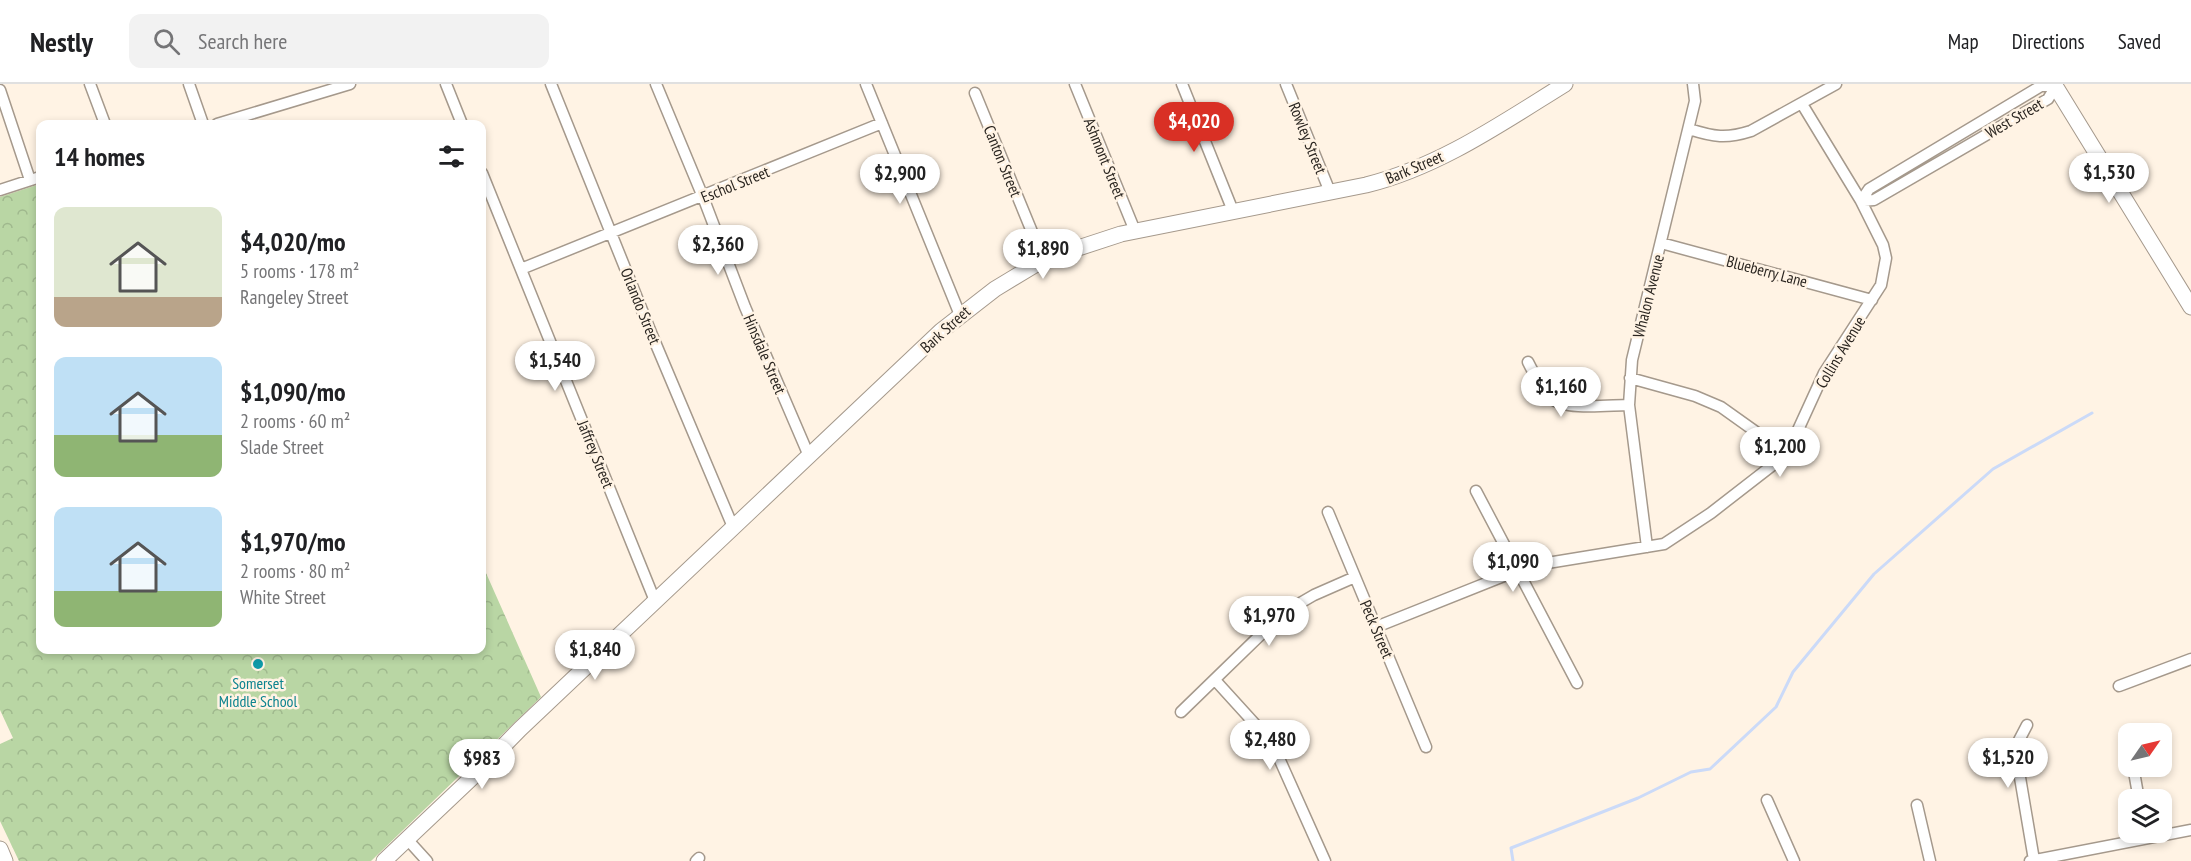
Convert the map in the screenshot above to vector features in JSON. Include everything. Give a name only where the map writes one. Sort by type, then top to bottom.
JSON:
[{"type":"main road","name":"Bark Street","points":[[384,861],[733,527],[960,315],[994,289],[1044,261],[1073,249],[1135,231],[1386,180],[1412,171],[1461,146],[1565,84]]},
{"type":"main road","points":[[2055,85],[2191,307]]},
{"type":"main road","points":[[0,849],[5,861]]},
{"type":"street","points":[[90,84],[104,120]]},
{"type":"street","points":[[189,84],[202,120]]},
{"type":"street","points":[[230,120],[350,84]]},
{"type":"street","points":[[446,84],[460,120]]},
{"type":"street","name":"Orlando Street","points":[[551,84],[733,527]]},
{"type":"street","name":"Hinsdale Street","points":[[656,84],[745,307],[809,456]]},
{"type":"street","points":[[866,84],[960,315]]},
{"type":"street","name":"Ashmont Street","points":[[1075,84],[1135,231]]},
{"type":"street","points":[[1182,84],[1233,211]]},
{"type":"street","name":"Rowley Street","points":[[1286,84],[1330,192]]},
{"type":"street","name":"Whalon Avenue","points":[[1647,547],[1629,405],[1630,378],[1632,360],[1695,101],[1693,84]]},
{"type":"street","points":[[1689,129],[1713,136],[1734,137],[1751,132],[1836,84]]},
{"type":"street","name":"West Street","points":[[1861,201],[1875,200],[2048,99],[2055,85]]},
{"type":"street","points":[[0,90],[35,179],[0,190]]},
{"type":"street","name":"Canton Street","points":[[975,93],[1044,261]]},
{"type":"street","name":"Collins Avenue","points":[[1376,627],[1517,569],[1664,544],[1787,454],[1824,373],[1881,285],[1886,258],[1861,201],[1802,104]]},
{"type":"street","name":"Eschol Street","points":[[521,270],[882,123]]},
{"type":"street","name":"Jaffrey Street","points":[[486,183],[656,601]]},
{"type":"street","name":"Blueberry Lane","points":[[1661,243],[1872,300]]},
{"type":"street","points":[[1528,362],[1552,399],[1563,404],[1629,405]]},
{"type":"street","points":[[1630,378],[1695,396],[1721,407],[1787,454]]},
{"type":"street","points":[[1476,491],[1576,683]]},
{"type":"street","name":"Peck Street","points":[[1328,512],[1426,747]]},
{"type":"street","points":[[1181,712],[1283,613],[1314,595],[1355,578]]},
{"type":"street","points":[[2119,686],[2191,659]]},
{"type":"street","points":[[1215,680],[1274,747],[1325,861]]},
{"type":"street","points":[[2027,725],[2015,748],[2032,861],[2118,842]]},
{"type":"street","points":[[1767,800],[1794,861]]},
{"type":"street","points":[[1917,805],[1930,861]]},
{"type":"street","points":[[2172,832],[2191,830]]},
{"type":"street","points":[[407,839],[428,861]]},
{"type":"green space","points":[[36,185],[36,654],[486,654],[486,573],[541,697],[371,861],[19,861],[0,821],[0,744],[13,738],[0,710],[0,197]]},
{"type":"waterway","points":[[1513,861],[1511,848],[1638,798],[1691,772],[1710,769],[1776,707],[1793,672],[1874,574],[1993,469],[2092,413]]},
{"type":"place","name":"Somerset Middle School","points":[[258,664]]}]
